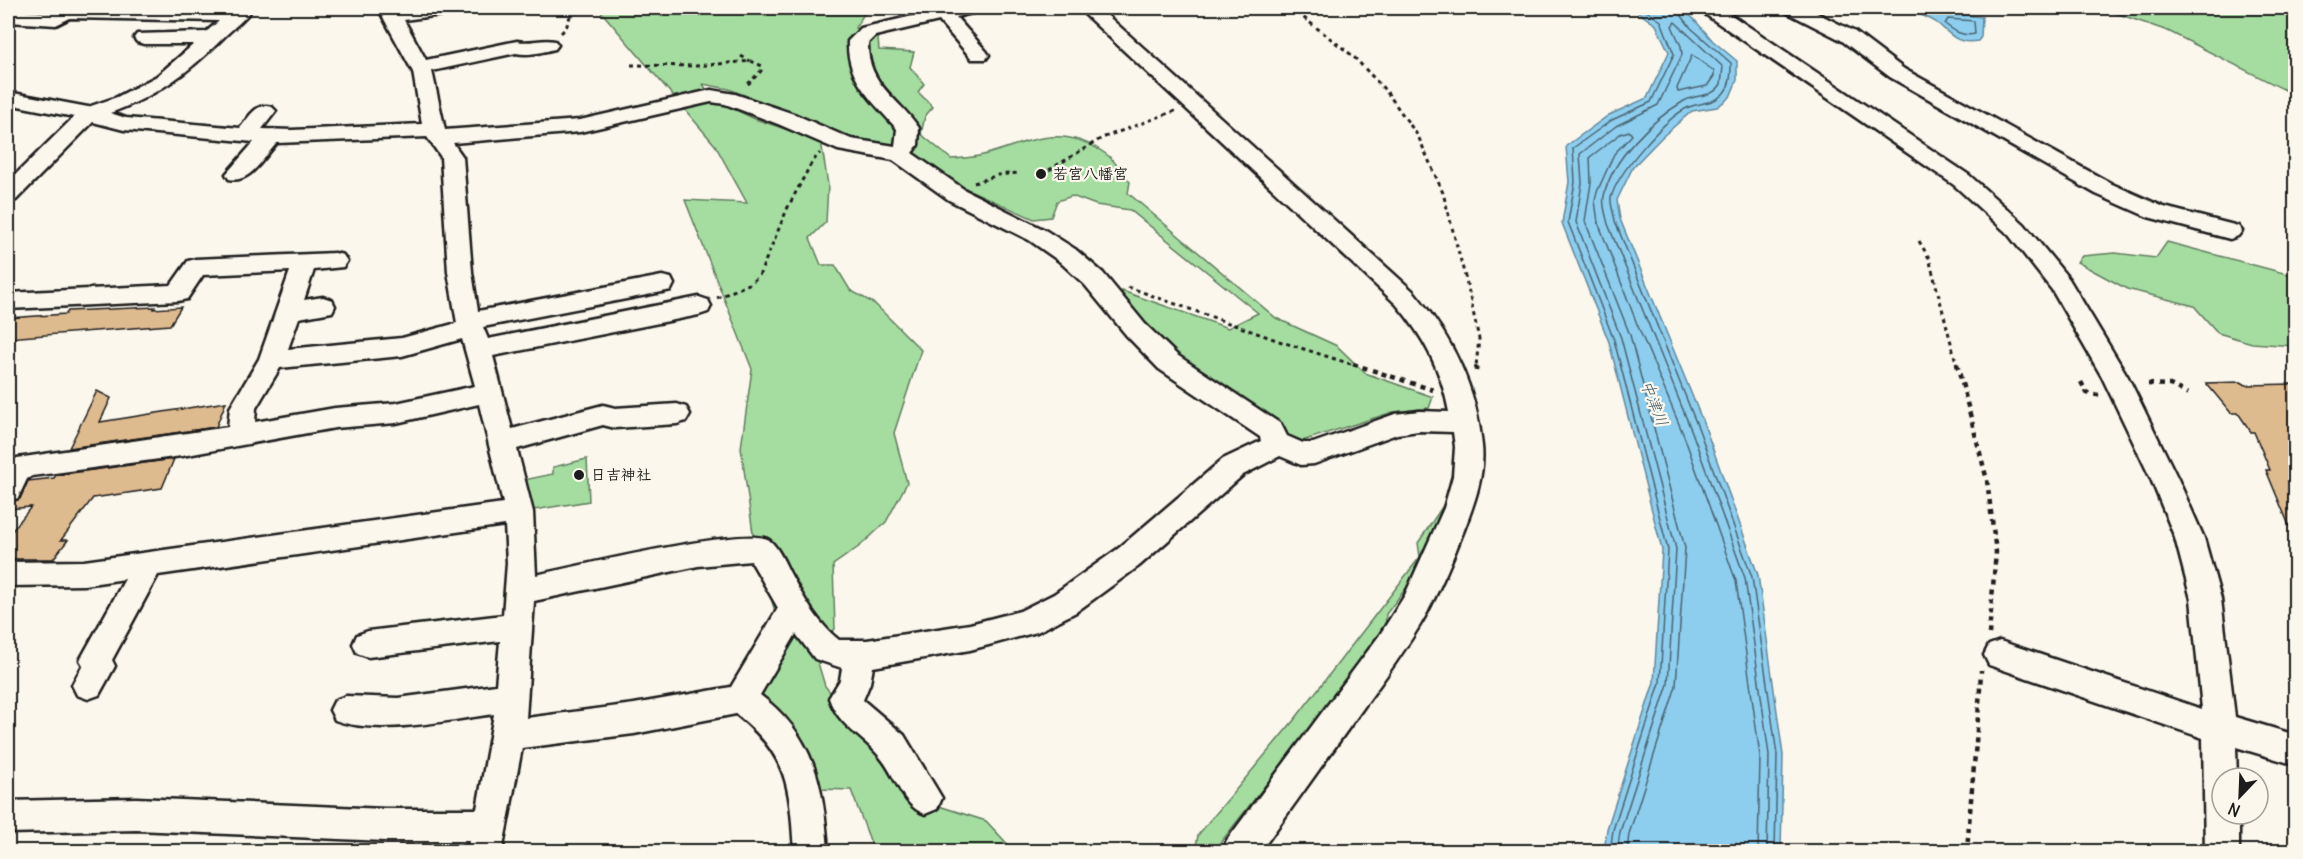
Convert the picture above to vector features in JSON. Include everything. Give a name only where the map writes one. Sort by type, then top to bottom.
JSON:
[{"type":"street","points":[[8,818],[136,814],[385,825],[487,838],[508,735],[521,591],[519,512],[473,333],[460,272],[452,157],[436,134],[420,67],[390,12],[449,8]]},
{"type":"street","points":[[900,154],[907,145],[908,128],[864,78],[856,59],[858,41],[868,32],[969,8]]},
{"type":"street","points":[[1088,8],[1405,298],[1427,324],[1440,346],[1451,368],[1463,413],[1469,447],[1467,476],[1445,542],[1416,604],[1390,645],[1239,852]]},
{"type":"street","points":[[1709,8],[1949,171],[1991,205],[2038,251],[2069,296],[2128,403],[2177,506],[2192,545],[2206,597],[2220,727],[2222,852]]},
{"type":"street","points":[[1793,8],[1848,36],[1897,73],[2104,189],[2156,212],[2230,231]]},
{"type":"street","points":[[8,16],[57,19],[65,12],[239,11]]},
{"type":"street","points":[[8,195],[89,114],[124,101],[164,80],[239,11]]},
{"type":"street","points":[[944,15],[979,55]]},
{"type":"street","points":[[144,38],[212,38]]},
{"type":"street","points":[[420,67],[517,47],[523,49],[548,45]]},
{"type":"street","points":[[8,98],[89,114],[124,124],[270,137],[548,130],[580,126],[711,96],[733,100],[839,142],[900,154],[954,192],[994,215],[1037,235],[1067,255],[1094,279],[1136,330],[1168,362],[1271,432],[1276,443],[1301,454],[1314,453],[1395,424],[1463,413]]},
{"type":"street","points":[[246,135],[265,111]]},
{"type":"street","points":[[237,174],[270,137]]},
{"type":"street","points":[[8,301],[178,293],[196,267],[335,261]]},
{"type":"street","points":[[241,434],[243,408],[272,360],[305,262]]},
{"type":"street","points":[[473,333],[594,292],[663,284]]},
{"type":"street","points":[[289,310],[323,306]]},
{"type":"street","points":[[272,360],[402,347],[473,333],[699,306]]},
{"type":"street","points":[[8,490],[16,472],[27,466],[182,446],[335,418],[396,412],[489,392]]},
{"type":"street","points":[[502,444],[518,437],[603,415],[618,430],[677,414]]},
{"type":"street","points":[[521,591],[698,554],[758,548],[767,558],[794,609],[826,649],[837,654],[910,649],[970,638],[1026,623],[1065,603],[1129,557],[1233,467],[1269,450],[1276,443]]},
{"type":"street","points":[[8,574],[84,573],[519,512]]},
{"type":"street","points":[[88,685],[99,666],[96,660],[149,564]]},
{"type":"street","points":[[741,699],[794,609]]},
{"type":"street","points":[[387,637],[516,627]]},
{"type":"street","points":[[1994,653],[2200,723],[2295,750]]},
{"type":"street","points":[[856,654],[857,680],[845,698],[848,707],[892,746],[925,798]]},
{"type":"street","points":[[346,710],[394,720],[510,698]]},
{"type":"street","points":[[508,735],[633,719],[741,699],[761,713],[781,734],[797,760],[808,802],[811,852]]},
{"type":"path","points":[[548,45],[566,28],[573,8]]},
{"type":"path","points":[[1291,8],[1353,56],[1386,91],[1418,136],[1433,165],[1443,194],[1479,339],[1475,380]]},
{"type":"path","points":[[733,100],[761,71],[762,66],[741,56]]},
{"type":"path","points":[[631,64],[696,66],[751,62]]},
{"type":"path","points":[[1049,170],[1102,138],[1194,104]]},
{"type":"path","points":[[699,306],[755,281],[778,235],[783,216],[812,162],[825,148],[839,142]]},
{"type":"path","points":[[954,192],[981,179],[1019,174]]},
{"type":"path","points":[[1919,241],[1929,258],[1988,480],[1996,552],[1994,653],[1981,649],[1978,742],[1972,772],[1967,852]]},
{"type":"path","points":[[1094,279],[1102,278],[1202,311],[1292,345],[1422,385],[1463,413]]},
{"type":"path","points":[[2081,382],[2087,393],[2097,395],[2093,387]]},
{"type":"path","points":[[2148,384],[2170,385],[2188,394]]},
{"type":"green space","points":[[598,8],[855,8],[864,14],[855,28],[878,39],[879,50],[914,52],[910,67],[924,84],[918,92],[933,107],[925,116],[921,134],[951,159],[979,156],[1045,138],[1074,139],[1089,144],[1106,154],[1115,163],[1130,182],[1128,193],[1276,318],[1337,346],[1365,373],[1433,397],[1429,408],[1393,412],[1302,441],[1286,435],[1281,424],[1178,356],[1124,302],[1122,291],[1228,328],[1258,313],[1130,210],[1096,205],[1072,196],[1057,201],[1051,217],[1034,219],[945,179],[897,145],[853,138],[729,89],[703,84],[712,99],[755,119],[821,141],[828,185],[826,222],[810,238],[821,265],[835,265],[850,290],[875,304],[921,350],[894,433],[907,483],[886,522],[860,546],[833,565],[835,629],[814,650],[825,686],[917,799],[986,821],[1014,851],[874,851],[851,790],[818,789],[755,690],[775,612],[753,533],[741,448],[752,369],[685,200],[747,203],[715,145]]},
{"type":"green space","points":[[2101,8],[2295,8],[2295,95],[2168,31]]},
{"type":"green space","points":[[2167,242],[2295,276],[2295,346],[2252,343],[2218,333],[2194,306],[2127,289],[2077,262],[2082,256],[2115,253],[2156,258]]},
{"type":"green space","points":[[587,459],[589,501],[528,511],[524,480],[553,474],[553,467]]},
{"type":"green space","points":[[1444,504],[1448,511],[1424,565],[1386,614],[1385,632],[1214,851],[1195,852],[1198,835],[1295,719],[1420,557],[1418,543]]},
{"type":"water","name":"中津川","points":[[1632,8],[1679,8],[1693,18],[1713,41],[1737,61],[1737,80],[1730,97],[1717,107],[1692,111],[1662,137],[1633,167],[1617,200],[1620,219],[1705,427],[1758,575],[1783,755],[1781,851],[1604,851],[1607,829],[1654,682],[1662,550],[1609,342],[1562,223],[1569,182],[1566,146],[1609,115],[1647,98],[1669,52],[1656,25]]},
{"type":"water","points":[[1902,8],[1936,8],[1949,13],[1982,17],[1981,37],[1978,41],[1959,40],[1937,23]]},
{"type":"building","points":[[155,307],[154,309],[181,307],[170,325],[8,338],[8,318],[66,314],[68,311]]},
{"type":"building","points":[[2241,382],[2246,385],[2295,384],[2295,540],[2266,470],[2270,470],[2254,432],[2251,432],[2238,413],[2231,413],[2206,383]]},
{"type":"building","points":[[97,391],[111,398],[100,422],[226,402],[216,427],[69,448]]},
{"type":"building","points":[[174,459],[162,488],[93,498],[61,540],[68,540],[53,559],[8,559],[8,536],[31,507],[8,509],[8,506],[9,503],[20,499],[28,481]]},
{"type":"place","name":"若宮八幡宮","points":[[1041,174]]},
{"type":"place","name":"日吉神社","points":[[579,475]]}]
